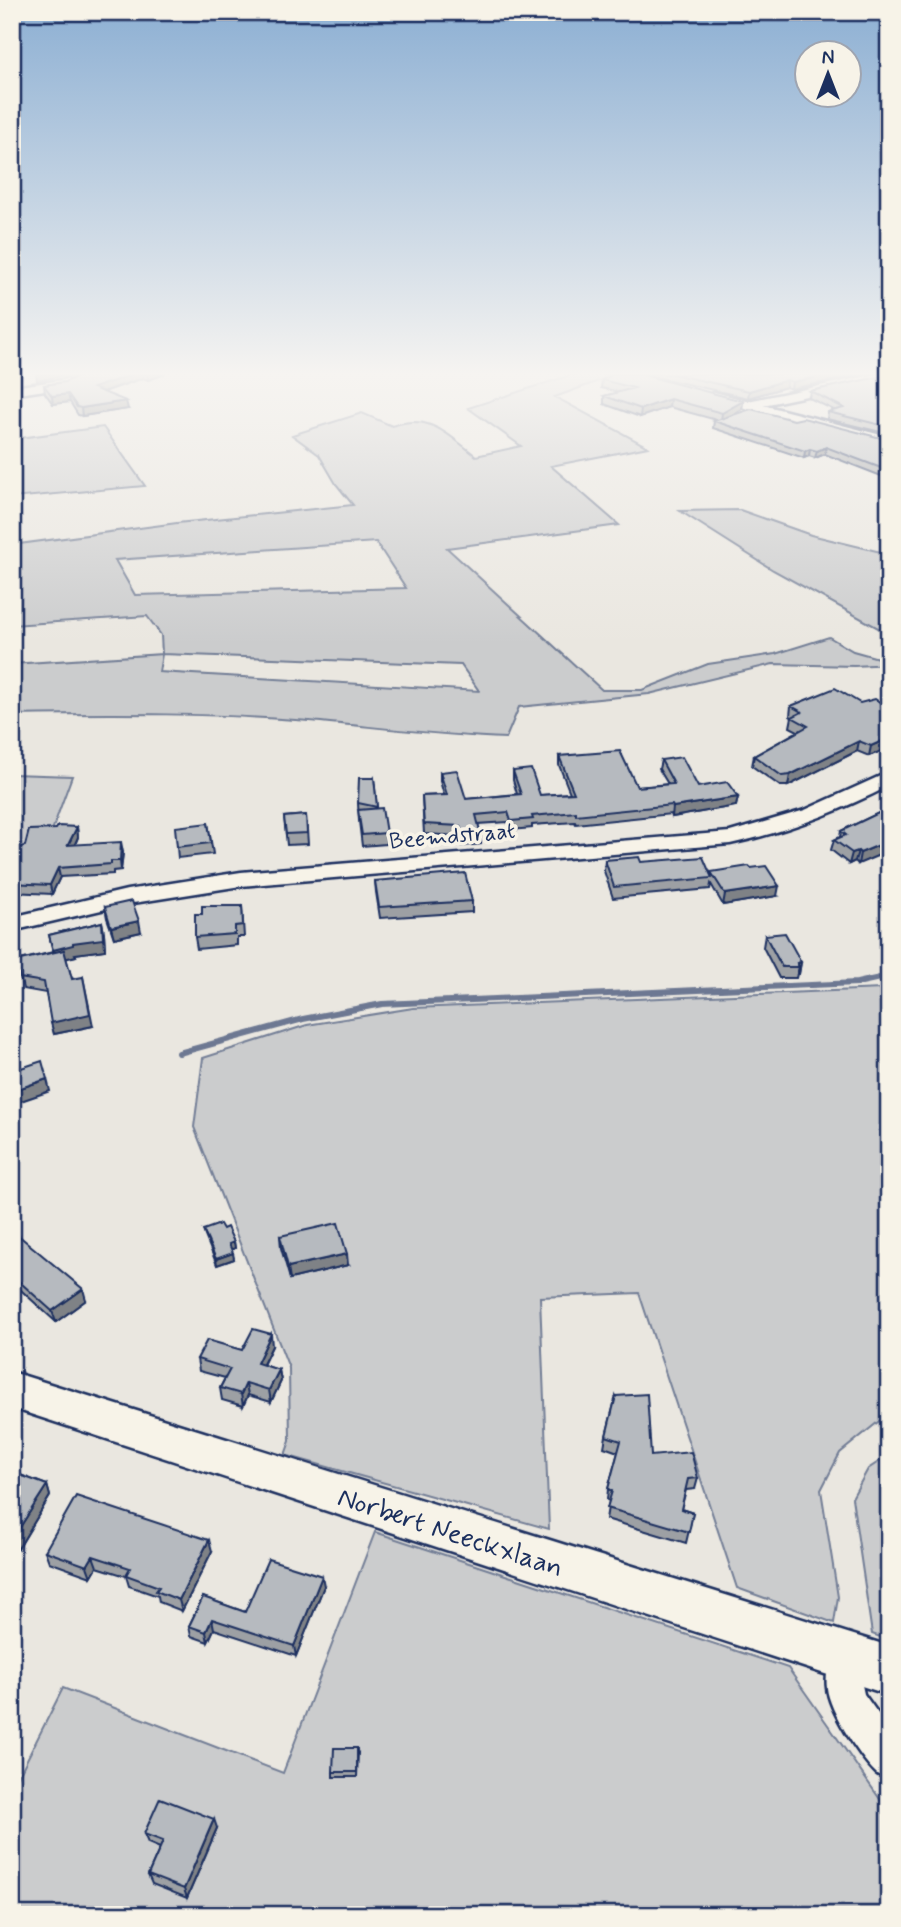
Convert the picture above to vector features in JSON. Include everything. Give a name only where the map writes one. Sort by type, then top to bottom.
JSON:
[{"type":"main road","name":"Norbert Neeckxlaan","points":[[12,1391],[868,1665]]},
{"type":"street","name":"Beemdstraat","points":[[12,924],[127,898],[241,880],[730,838],[769,831],[810,817],[889,778]]},
{"type":"street","points":[[868,1665],[845,1685],[847,1701],[889,1761]]},
{"type":"shaded area","points":[[12,464],[129,464],[145,486],[12,498]]},
{"type":"shaded area","points":[[324,464],[562,464],[551,466],[619,525],[447,548],[602,690],[642,690],[708,664],[775,654],[829,637],[853,651],[889,661],[889,664],[773,664],[649,694],[519,707],[506,738],[205,715],[12,715],[12,664],[162,654],[161,635],[147,616],[12,625],[12,545],[177,523],[353,505]],"holes":[[[376,542],[406,588],[135,595],[115,560]],[[162,654],[461,665],[479,691],[159,672]]]},
{"type":"shaded area","points":[[740,510],[811,535],[889,554],[889,634],[773,570],[680,511]]},
{"type":"shaded area","points":[[12,774],[72,776],[46,847],[12,854]]},
{"type":"shaded area","points":[[882,989],[889,993],[889,1413],[840,1453],[821,1490],[838,1597],[834,1623],[737,1588],[639,1293],[540,1297],[549,1529],[285,1455],[290,1441],[289,1368],[194,1127],[203,1058],[307,1025],[413,1008]]},
{"type":"shaded area","points":[[889,1455],[889,1640],[872,1634],[852,1498],[868,1469]]},
{"type":"shaded area","points":[[375,1532],[788,1668],[889,1812],[889,1915],[12,1915],[12,1789],[63,1688],[283,1773]]},
{"type":"building","points":[[870,464],[889,464],[889,471]]},
{"type":"building","points":[[835,688],[860,703],[875,699],[889,708],[889,738],[871,746],[859,741],[790,775],[782,776],[754,756],[808,726],[792,717],[802,712],[791,706]]},
{"type":"building","points":[[620,751],[637,787],[674,784],[661,760],[682,757],[698,787],[727,782],[738,797],[673,807],[576,815],[576,812],[511,821],[508,812],[476,815],[481,835],[462,836],[460,826],[424,824],[422,796],[447,795],[440,772],[457,770],[466,799],[521,794],[513,771],[531,769],[540,795],[574,793],[559,756]]},
{"type":"building","points":[[359,778],[374,778],[377,807],[358,803]]},
{"type":"building","points":[[382,808],[386,833],[362,835],[358,810]]},
{"type":"building","points":[[889,808],[889,841],[860,853],[852,853],[834,840],[846,835],[841,831]]},
{"type":"building","points":[[306,815],[307,833],[286,834],[284,817]]},
{"type":"building","points":[[208,823],[211,843],[177,847],[175,827]]},
{"type":"building","points":[[58,826],[77,827],[68,845],[121,842],[120,861],[58,868],[50,885],[12,883],[12,867],[17,866],[12,849],[25,846],[29,830],[56,829]]},
{"type":"building","points":[[639,857],[641,862],[703,857],[712,878],[614,887],[605,860]]},
{"type":"building","points":[[766,866],[779,886],[725,894],[711,872]]},
{"type":"building","points":[[465,873],[472,901],[379,907],[375,881]]},
{"type":"building","points":[[132,901],[139,921],[111,927],[105,907]]},
{"type":"building","points":[[202,906],[242,906],[243,925],[235,926],[235,934],[195,937],[195,914],[202,914]]},
{"type":"building","points":[[102,922],[103,939],[73,943],[53,950],[49,935]]},
{"type":"building","points":[[785,933],[801,962],[797,963],[799,967],[782,967],[765,935]]},
{"type":"building","points":[[64,950],[72,979],[83,977],[90,1014],[51,1023],[44,982],[20,978],[16,961]]},
{"type":"building","points":[[42,1061],[47,1079],[12,1091],[12,1071]]},
{"type":"building","points":[[338,1223],[347,1254],[288,1267],[280,1236]]},
{"type":"building","points":[[220,1224],[223,1229],[227,1227],[234,1242],[229,1244],[233,1253],[216,1259],[203,1230]]},
{"type":"building","points":[[12,1230],[83,1289],[52,1311],[12,1275]]},
{"type":"building","points":[[253,1329],[271,1334],[257,1363],[279,1370],[269,1390],[246,1383],[241,1394],[220,1388],[230,1369],[197,1359],[207,1340],[242,1350]]},
{"type":"building","points":[[647,1394],[651,1456],[691,1452],[698,1478],[688,1479],[681,1509],[693,1513],[689,1532],[607,1508],[612,1491],[608,1489],[621,1441],[606,1436],[616,1396]]},
{"type":"building","points":[[12,1472],[47,1485],[13,1538],[12,1538]]},
{"type":"building","points":[[76,1496],[209,1540],[179,1600],[156,1591],[159,1587],[126,1575],[130,1568],[93,1556],[87,1566],[45,1551]]},
{"type":"building","points":[[268,1559],[322,1576],[294,1646],[212,1619],[206,1632],[189,1626],[203,1597],[245,1612]]},
{"type":"building","points":[[334,1748],[357,1748],[357,1772],[333,1772]]},
{"type":"building","points":[[160,1798],[214,1819],[184,1889],[148,1875],[163,1841],[144,1834]]},
{"type":"waterway","points":[[179,1053],[303,1019],[382,1004],[857,983],[889,976]]}]
